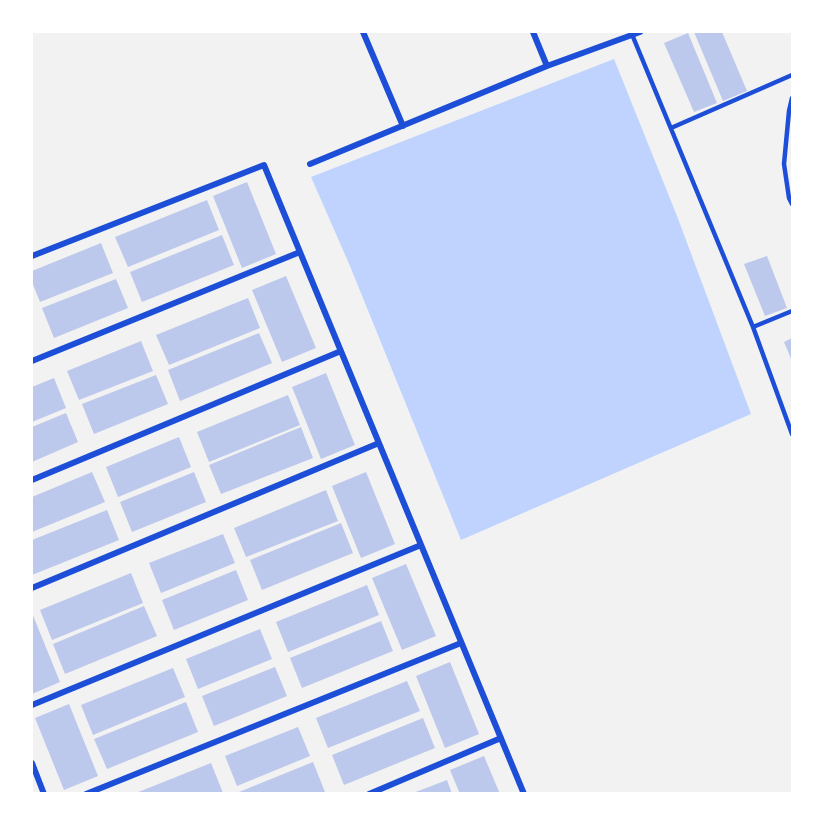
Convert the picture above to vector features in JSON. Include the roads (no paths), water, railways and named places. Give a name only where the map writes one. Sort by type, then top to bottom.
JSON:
[{"type":"street","points":[[363,32],[403,126]]},
{"type":"street","points":[[533,32],[547,66]]},
{"type":"street","points":[[310,164],[547,66],[632,33],[640,32]]},
{"type":"street","points":[[32,256],[264,165],[524,794]]},
{"type":"street","points":[[32,361],[300,252]]},
{"type":"street","points":[[32,480],[341,351]]},
{"type":"street","points":[[32,588],[379,443]]},
{"type":"street","points":[[32,705],[421,545]]},
{"type":"street","points":[[86,794],[461,643]]},
{"type":"street","points":[[369,794],[501,738]]},
{"type":"street","points":[[32,763],[44,794]]},
{"type":"lane","points":[[632,33],[753,327],[792,434]]},
{"type":"lane","points":[[671,128],[792,75]]},
{"type":"lane","points":[[792,98],[784,164],[792,204]]},
{"type":"lane","points":[[753,327],[792,311]]},
{"type":"water","points":[[614,59],[677,216],[751,414],[461,540],[350,266],[311,177]]}]
